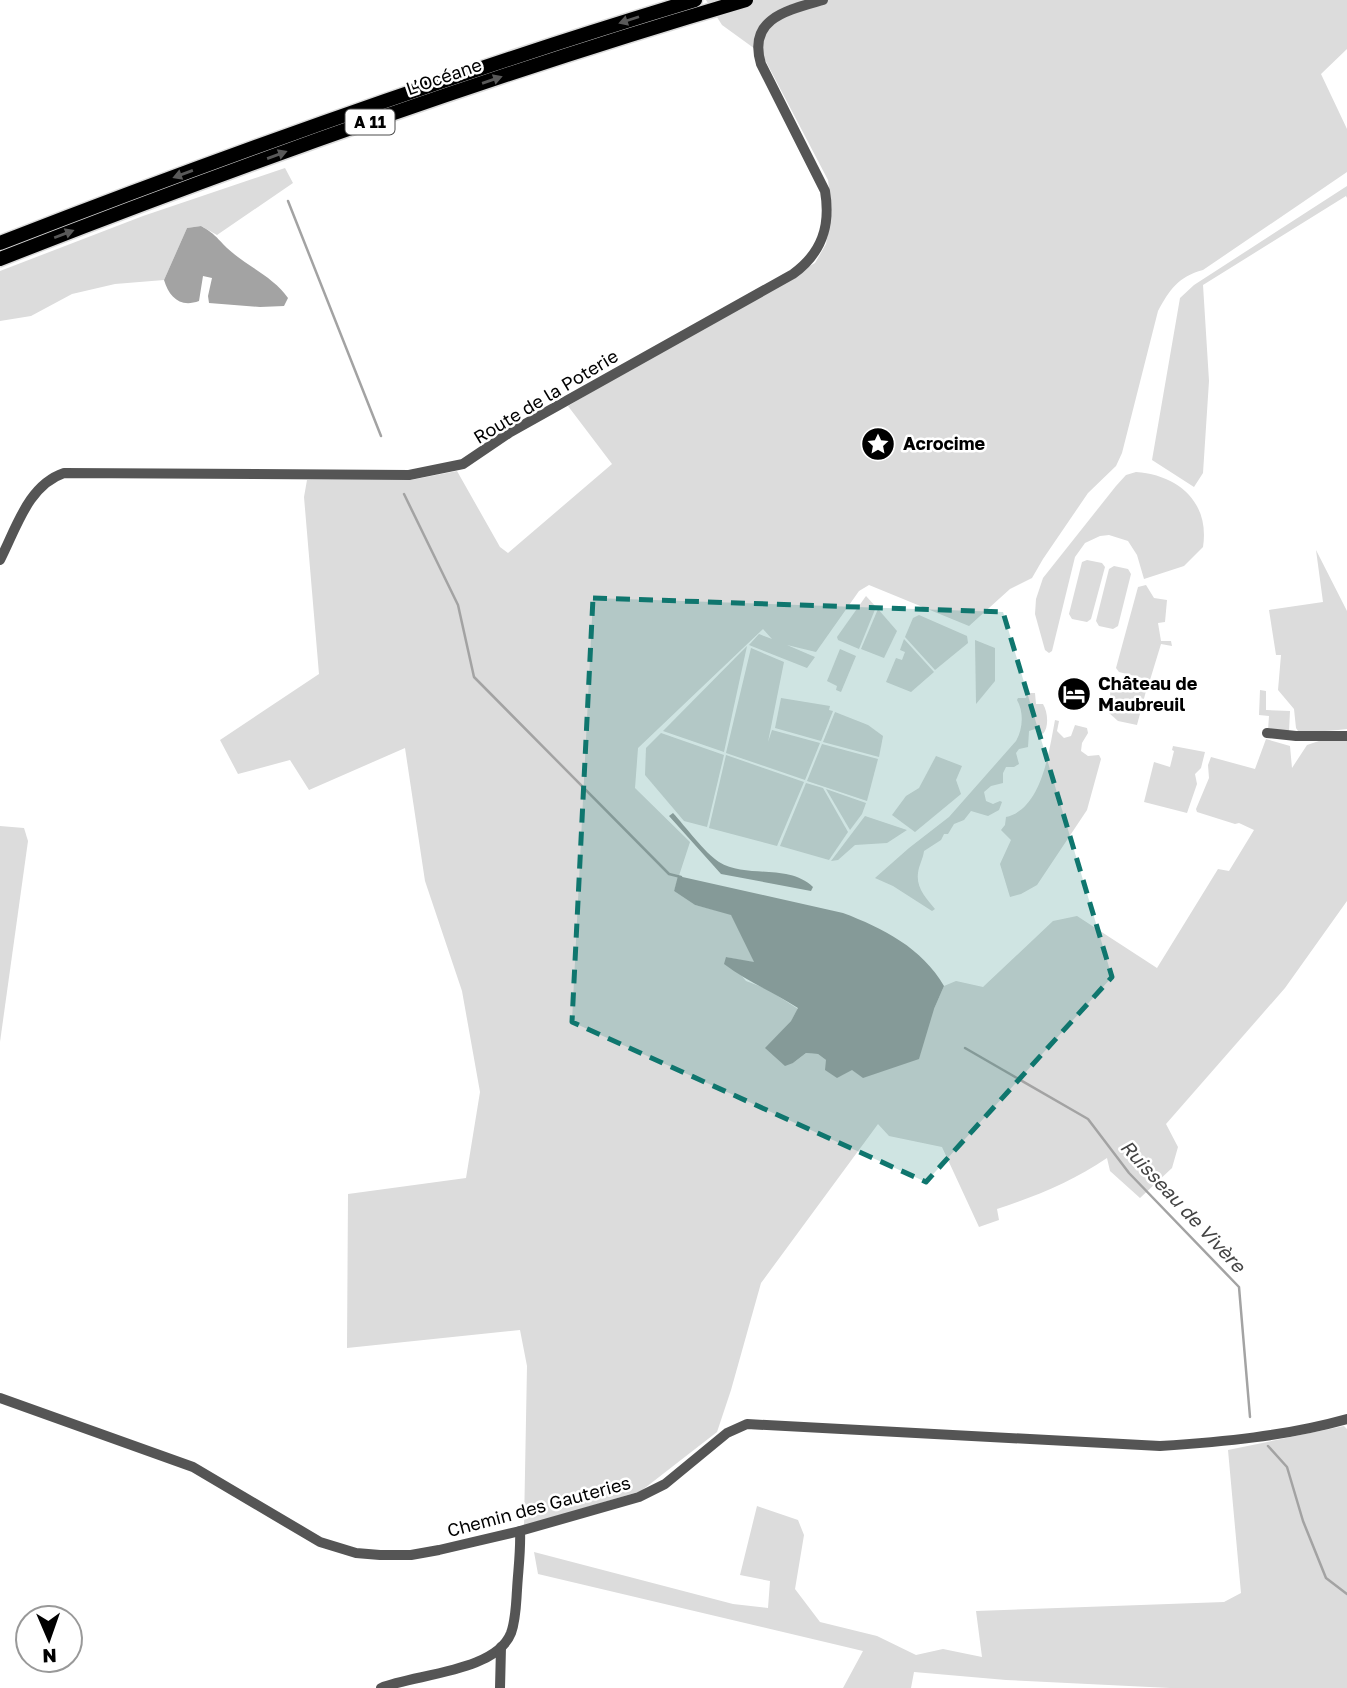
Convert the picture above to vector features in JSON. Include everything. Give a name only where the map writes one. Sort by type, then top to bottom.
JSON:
[{"type":"highway","name":"L’Océane","points":[[0,243],[406,94],[695,0]]},
{"type":"highway","name":"L’Océane","points":[[0,259],[419,105],[586,49],[746,0]]},
{"type":"street","name":"Route de la Poterie","points":[[0,560],[32,497],[51,477],[64,473],[409,475],[463,464],[509,433],[793,274],[806,265],[822,243],[827,221],[825,191],[761,64],[758,43],[764,27],[779,14],[823,0]]},
{"type":"street","points":[[1267,733],[1347,736]]},
{"type":"street","name":"Chemin des Gauteries","points":[[0,1398],[193,1467],[301,1531],[336,1548],[356,1553],[411,1555],[520,1531],[639,1497],[681,1473],[727,1433],[747,1424],[1160,1446],[1276,1434],[1347,1419]]},
{"type":"street","points":[[381,1688],[475,1663],[501,1647],[510,1635],[516,1610],[520,1531]]},
{"type":"street","points":[[500,1688],[501,1647]]},
{"type":"highlighted area","points":[[593,598],[1003,612],[1112,977],[926,1182],[572,1022]]},
{"type":"shaded area","points":[[706,0],[1347,0],[1347,49],[1321,74],[1347,129],[1347,172],[1203,270],[1181,280],[1171,290],[1158,311],[1122,453],[1116,466],[1088,493],[1032,578],[1010,589],[969,626],[869,585],[859,591],[816,652],[787,645],[815,657],[807,668],[749,645],[759,634],[772,639],[763,629],[638,748],[635,788],[690,842],[674,891],[695,905],[731,914],[755,963],[726,957],[746,981],[767,989],[798,1009],[791,1021],[766,1048],[793,1063],[806,1053],[818,1054],[826,1060],[934,1009],[944,986],[956,981],[983,987],[1053,921],[1077,916],[1157,968],[1218,869],[1229,871],[1254,830],[1239,823],[1197,812],[1209,778],[1208,765],[1211,757],[1255,769],[1266,739],[1290,746],[1292,768],[1307,745],[1325,739],[1347,739],[1347,901],[1285,988],[1166,1124],[1178,1147],[1172,1168],[1140,1198],[1110,1171],[1107,1158],[1054,1187],[997,1209],[999,1220],[979,1227],[942,1147],[889,1136],[878,1124],[761,1283],[717,1432],[641,1491],[524,1526],[527,1366],[520,1330],[347,1348],[348,1194],[466,1178],[480,1092],[462,991],[425,881],[405,748],[309,790],[290,760],[238,774],[220,740],[319,674],[304,497],[307,480],[411,480],[457,471],[500,547],[508,553],[612,464],[568,406],[815,263],[826,244],[832,211],[828,180],[762,54],[722,25]]},
{"type":"shaded area","points":[[285,168],[293,183],[217,235],[201,226],[187,228],[164,280],[115,284],[72,294],[31,316],[0,321],[0,271],[143,216]]},
{"type":"shaded area","points":[[1347,186],[1347,198],[1346,196],[1203,285],[1209,381],[1203,473],[1194,487],[1152,460],[1180,298],[1194,285]]},
{"type":"shaded area","points":[[201,226],[275,283],[288,298],[284,306],[209,303],[212,278],[203,276],[199,301],[186,303],[176,300],[164,280],[187,228]]},
{"type":"shaded area","points":[[1136,472],[1165,479],[1188,494],[1201,517],[1203,547],[1184,566],[1144,579],[1137,555],[1128,541],[1109,535],[1085,543],[1075,557],[1052,651],[1049,653],[1045,650],[1035,614],[1036,599],[1043,578],[1116,486],[1126,475]]},
{"type":"shaded area","points":[[1316,550],[1347,611],[1347,729],[1298,731],[1294,709],[1278,690],[1281,655],[1276,655],[1269,610],[1323,602]]},
{"type":"shaded area","points":[[1087,560],[1102,563],[1105,567],[1091,619],[1087,622],[1072,619],[1069,614],[1082,562]]},
{"type":"shaded area","points":[[1114,566],[1128,569],[1131,574],[1118,626],[1113,629],[1099,626],[1096,621],[1109,569]]},
{"type":"shaded area","points":[[1146,585],[1154,598],[1167,600],[1165,622],[1158,623],[1161,641],[1171,641],[1172,646],[1161,644],[1150,680],[1119,672],[1116,668],[1138,587]]},
{"type":"shaded area","points":[[866,596],[876,607],[859,649],[838,640],[837,637]]},
{"type":"shaded area","points":[[878,609],[897,631],[884,658],[861,649]]},
{"type":"shaded area","points":[[919,615],[967,636],[968,643],[935,670],[905,637],[913,618]]},
{"type":"shaded area","points":[[904,639],[934,672],[911,692],[886,682],[896,658],[902,660],[905,652],[900,650]]},
{"type":"shaded area","points":[[975,640],[995,648],[995,681],[976,704]]},
{"type":"shaded area","points":[[747,646],[724,752],[663,731]]},
{"type":"shaded area","points":[[751,648],[784,662],[768,742],[772,730],[820,743],[805,780],[726,753]]},
{"type":"shaded area","points":[[840,649],[856,656],[841,692],[836,690],[837,686],[827,681]]},
{"type":"shaded area","points":[[1116,683],[1146,691],[1137,725],[1118,721],[1108,712],[1111,687]]},
{"type":"shaded area","points":[[1260,690],[1266,691],[1266,710],[1290,711],[1289,731],[1268,730],[1269,716],[1259,715]]},
{"type":"shaded area","points":[[1027,693],[1035,693],[1036,704],[1043,704],[1045,707],[1047,724],[1043,734],[1035,729],[1029,731],[1028,747],[1019,749],[1016,753],[1019,764],[1006,767],[1003,783],[991,786],[984,792],[986,801],[993,804],[1002,802],[999,810],[988,816],[971,811],[964,820],[954,824],[941,840],[924,851],[918,873],[919,883],[922,892],[935,909],[932,911],[875,878],[949,817],[1016,741],[1022,720],[1017,700],[1026,698]]},
{"type":"shaded area","points":[[781,698],[830,706],[829,710],[833,711],[821,741],[775,728]]},
{"type":"shaded area","points":[[835,712],[868,725],[883,736],[879,757],[823,742]]},
{"type":"shaded area","points":[[1055,720],[1059,721],[1057,731],[1064,738],[1071,736],[1075,725],[1087,728],[1088,733],[1081,751],[1088,756],[1099,755],[1101,759],[1087,810],[1037,885],[1010,897],[1000,864],[1011,840],[1001,830],[1006,817],[1018,812],[1036,791],[1042,777]]},
{"type":"shaded area","points":[[661,733],[724,755],[707,827],[684,821],[645,775],[646,748]]},
{"type":"shaded area","points":[[822,744],[878,759],[867,801],[807,781]]},
{"type":"shaded area","points":[[1173,746],[1205,752],[1201,768],[1195,774],[1197,784],[1187,813],[1144,802],[1154,762],[1170,767]]},
{"type":"shaded area","points":[[726,755],[804,782],[777,846],[709,828]]},
{"type":"shaded area","points":[[936,756],[962,766],[956,780],[961,794],[915,832],[892,815],[906,796],[919,788]]},
{"type":"shaded area","points":[[806,783],[823,788],[848,832],[829,860],[780,846]]},
{"type":"shaded area","points":[[826,789],[866,803],[862,814],[850,830]]},
{"type":"shaded area","points":[[673,813],[701,846],[719,862],[742,870],[792,875],[813,887],[811,891],[721,874],[669,816]]},
{"type":"shaded area","points":[[865,816],[907,830],[887,843],[855,845],[838,860],[831,861]]},
{"type":"shaded area","points":[[0,826],[24,828],[28,841],[0,1042]]},
{"type":"shaded area","points":[[678,876],[843,913],[873,925],[913,950],[944,986],[919,1059],[863,1078],[852,1070],[837,1078],[825,1070],[826,1060],[818,1054],[806,1053],[785,1066],[765,1048],[791,1021],[798,1008],[724,964],[726,957],[754,962],[731,915],[695,905],[674,891]]},
{"type":"shaded area","points":[[1344,1426],[1347,1429],[1347,1688],[1170,1688],[1006,1680],[914,1672],[911,1688],[843,1688],[863,1651],[538,1574],[534,1552],[733,1604],[768,1608],[770,1581],[740,1575],[757,1506],[798,1520],[804,1535],[795,1589],[820,1622],[877,1636],[916,1655],[943,1649],[982,1657],[976,1611],[1224,1602],[1241,1593],[1228,1450]]},
{"type":"waterway","points":[[288,201],[381,436]]},
{"type":"waterway","points":[[404,494],[458,605],[474,677],[669,874],[681,877]]},
{"type":"waterway","name":"Ruisseau de Vivère","points":[[965,1048],[1088,1119],[1129,1173],[1239,1287],[1250,1417]]},
{"type":"waterway","name":"Ruisseau de Vivère","points":[[1268,1446],[1287,1467],[1303,1521],[1326,1578],[1347,1594]]},
{"type":"place","name":"Acrocime","points":[[878,444]]},
{"type":"place","name":"Château de Maubreuil","points":[[1074,694]]}]
